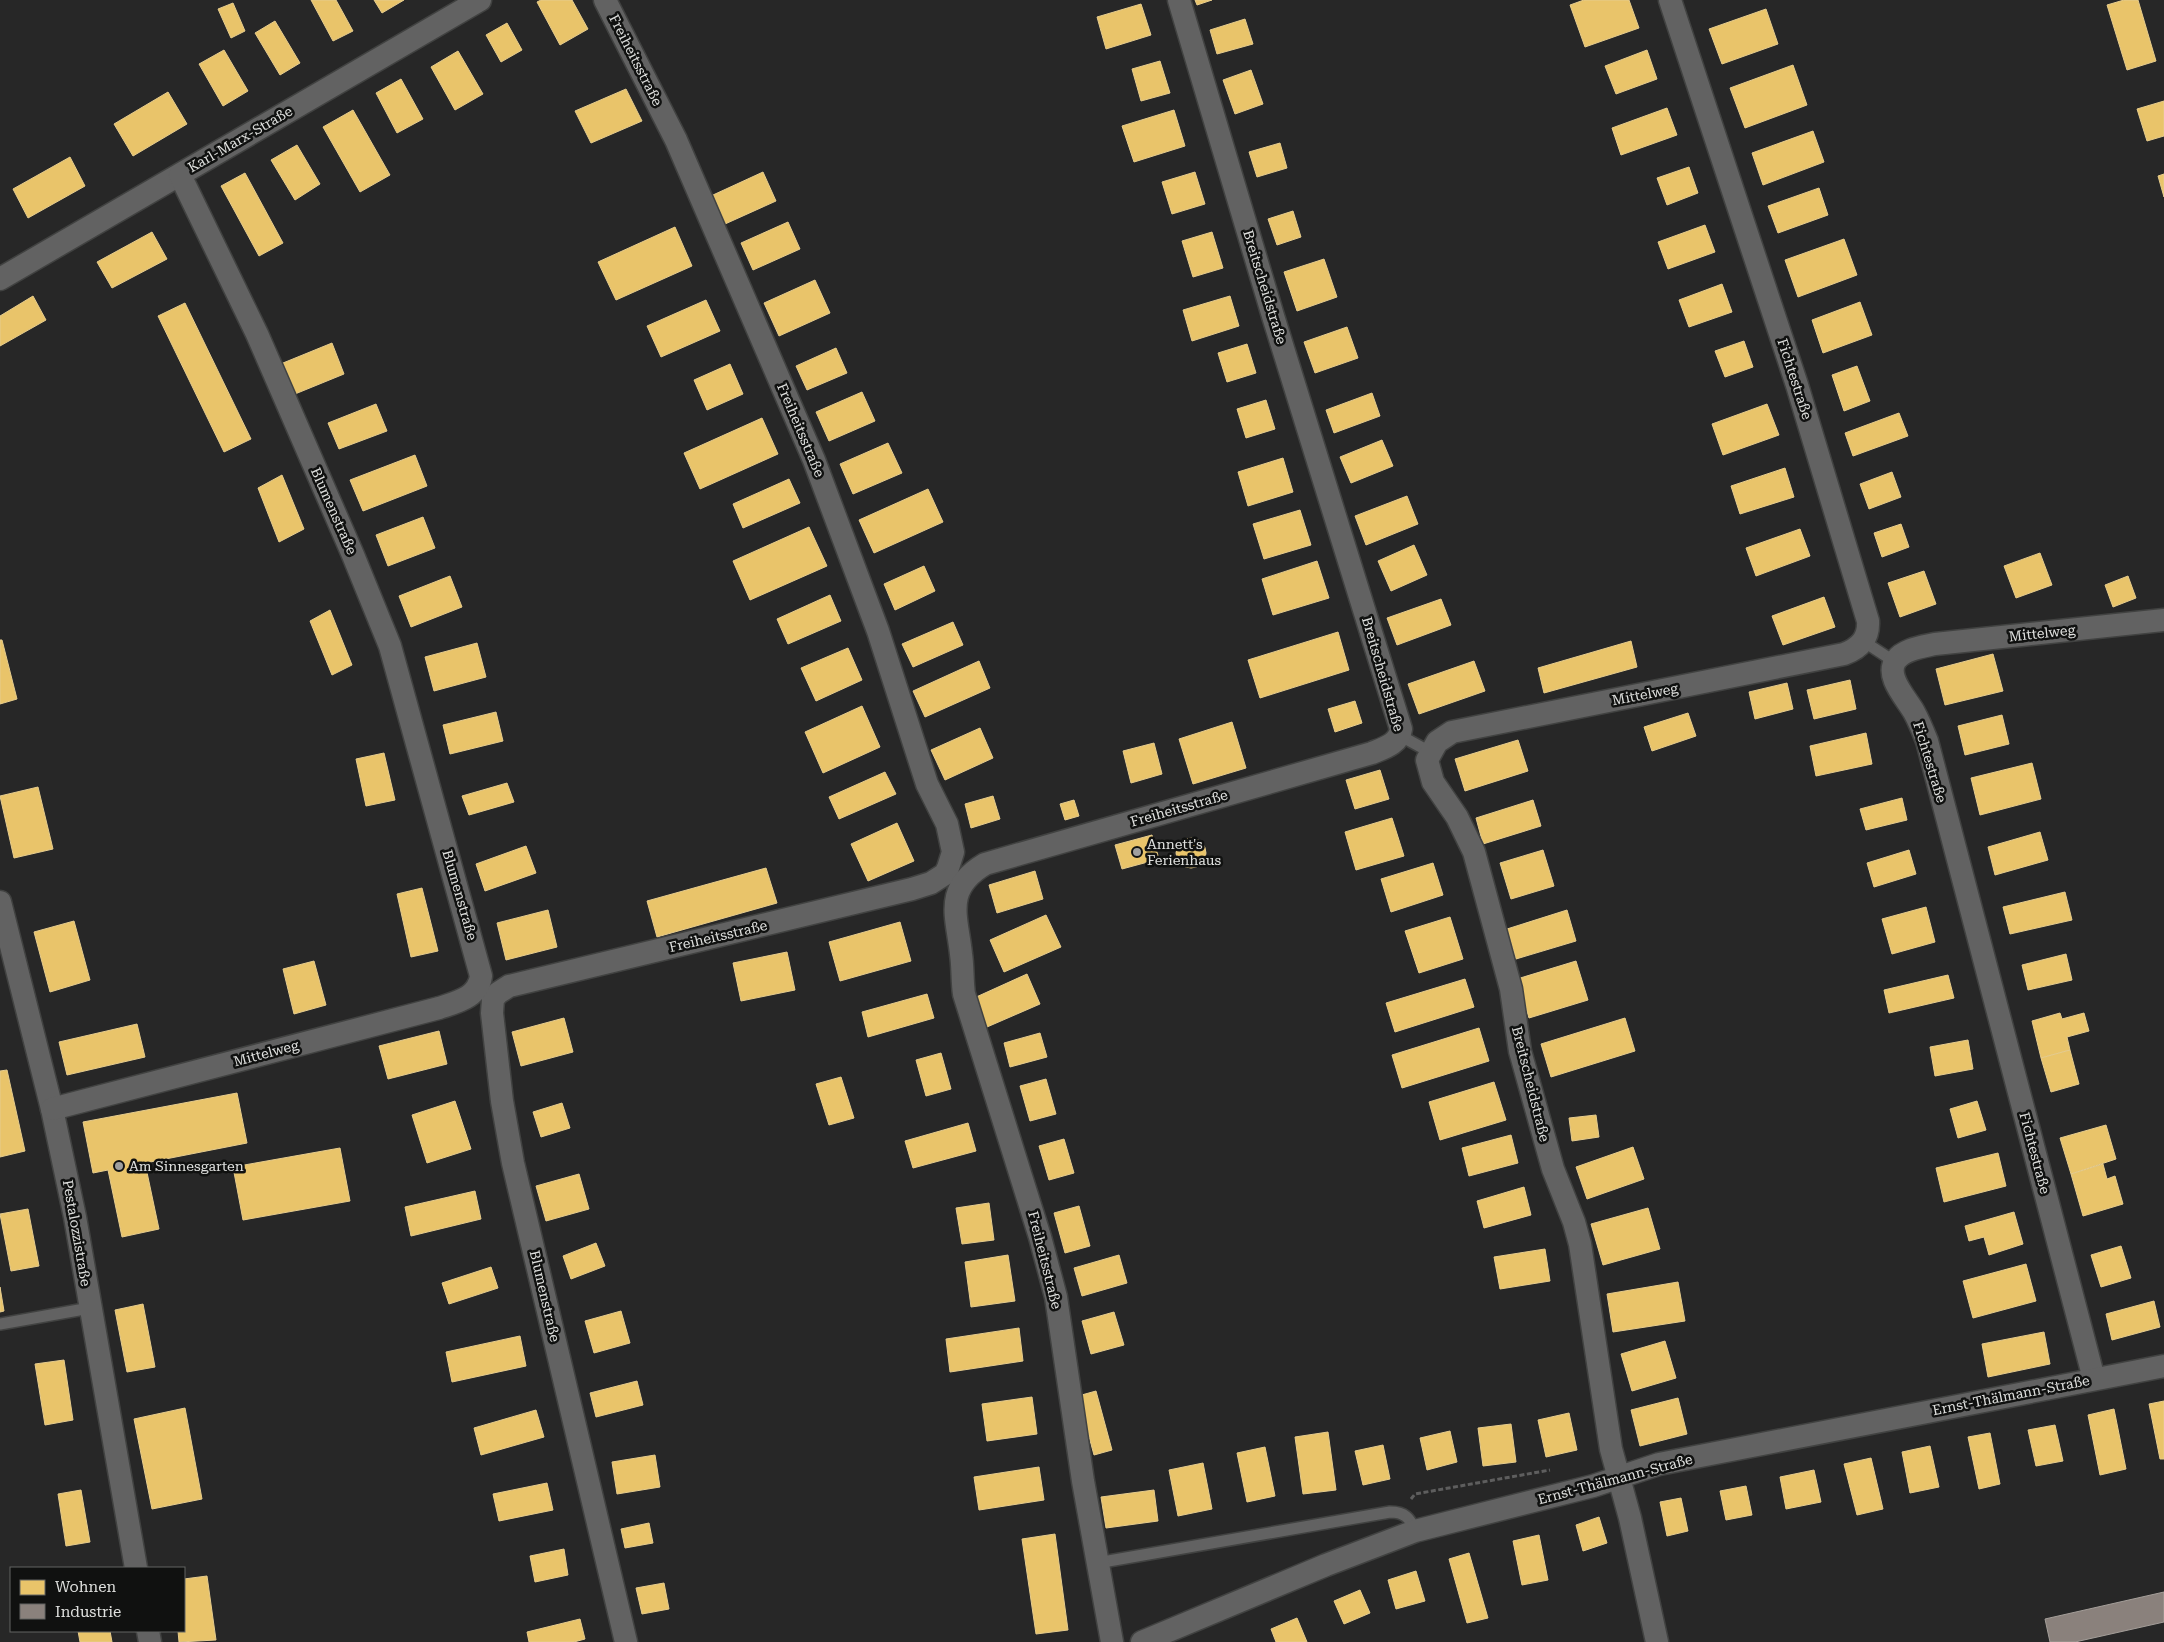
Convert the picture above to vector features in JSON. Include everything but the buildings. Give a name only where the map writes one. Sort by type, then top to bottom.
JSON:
[{"type":"street","name":"Karl-Marx-Straße","points":[[0,278],[480,0]]},
{"type":"street","name":"Freiheitsstraße","points":[[605,0],[676,140],[699,190],[821,478],[878,631],[927,784],[947,824],[953,852],[954,908],[962,957],[964,994],[1040,1237],[1056,1297],[1097,1563],[1112,1642]]},
{"type":"street","name":"Breitscheidstraße","points":[[1180,0],[1273,316],[1399,718],[1399,735]]},
{"type":"street","name":"Fichtestraße","points":[[1670,0],[1797,386],[1860,592],[1868,621],[1868,632],[1863,641]]},
{"type":"street","name":"Blumenstraße","points":[[180,175],[257,334],[354,554],[390,646],[482,971],[513,1163],[626,1642]]},
{"type":"street","name":"Mittelweg","points":[[1895,662],[1908,652],[1935,644],[2164,620]]},
{"type":"street","name":"Mittelweg","points":[[1430,752],[1442,738],[1452,732],[1844,654],[1863,641]]},
{"type":"street","name":"Fichtestraße","points":[[1895,662],[1892,670],[1896,682],[1920,723],[1927,741],[2094,1379]]},
{"type":"street","name":"Freiheitsstraße","points":[[485,994],[498,993],[509,986],[931,883],[953,880],[986,864],[1372,753],[1392,744],[1399,735]]},
{"type":"street","name":"Breitscheidstraße","points":[[1430,752],[1427,764],[1430,775],[1439,792],[1457,817],[1474,852],[1510,982],[1520,1051],[1553,1169],[1574,1222],[1580,1244],[1611,1449],[1630,1518],[1657,1642]]},
{"type":"street","name":"Pestalozzistraße","points":[[0,902],[52,1109],[75,1217],[136,1567]]},
{"type":"street","name":"Mittelweg","points":[[52,1109],[439,1008],[485,994]]},
{"type":"street","name":"Ernst-Thälmann-Straße","points":[[1142,1642],[1316,1568],[1415,1531],[1593,1486],[1659,1464],[2164,1366]]},
{"type":"lane","points":[[1863,641],[1895,662]]},
{"type":"lane","name":"Breitscheidstraße","points":[[1399,735],[1430,752]]},
{"type":"lane","points":[[0,1324],[90,1308]]},
{"type":"lane","points":[[1097,1563],[1390,1512],[1400,1512],[1411,1522],[1415,1531]]},
{"type":"path","points":[[1400,1512],[1415,1494],[1551,1470]]},
{"type":"place","name":"Annett's Ferienhaus","points":[[1137,852]]},
{"type":"place","name":"Am Sinnesgarten","points":[[119,1166]]}]
